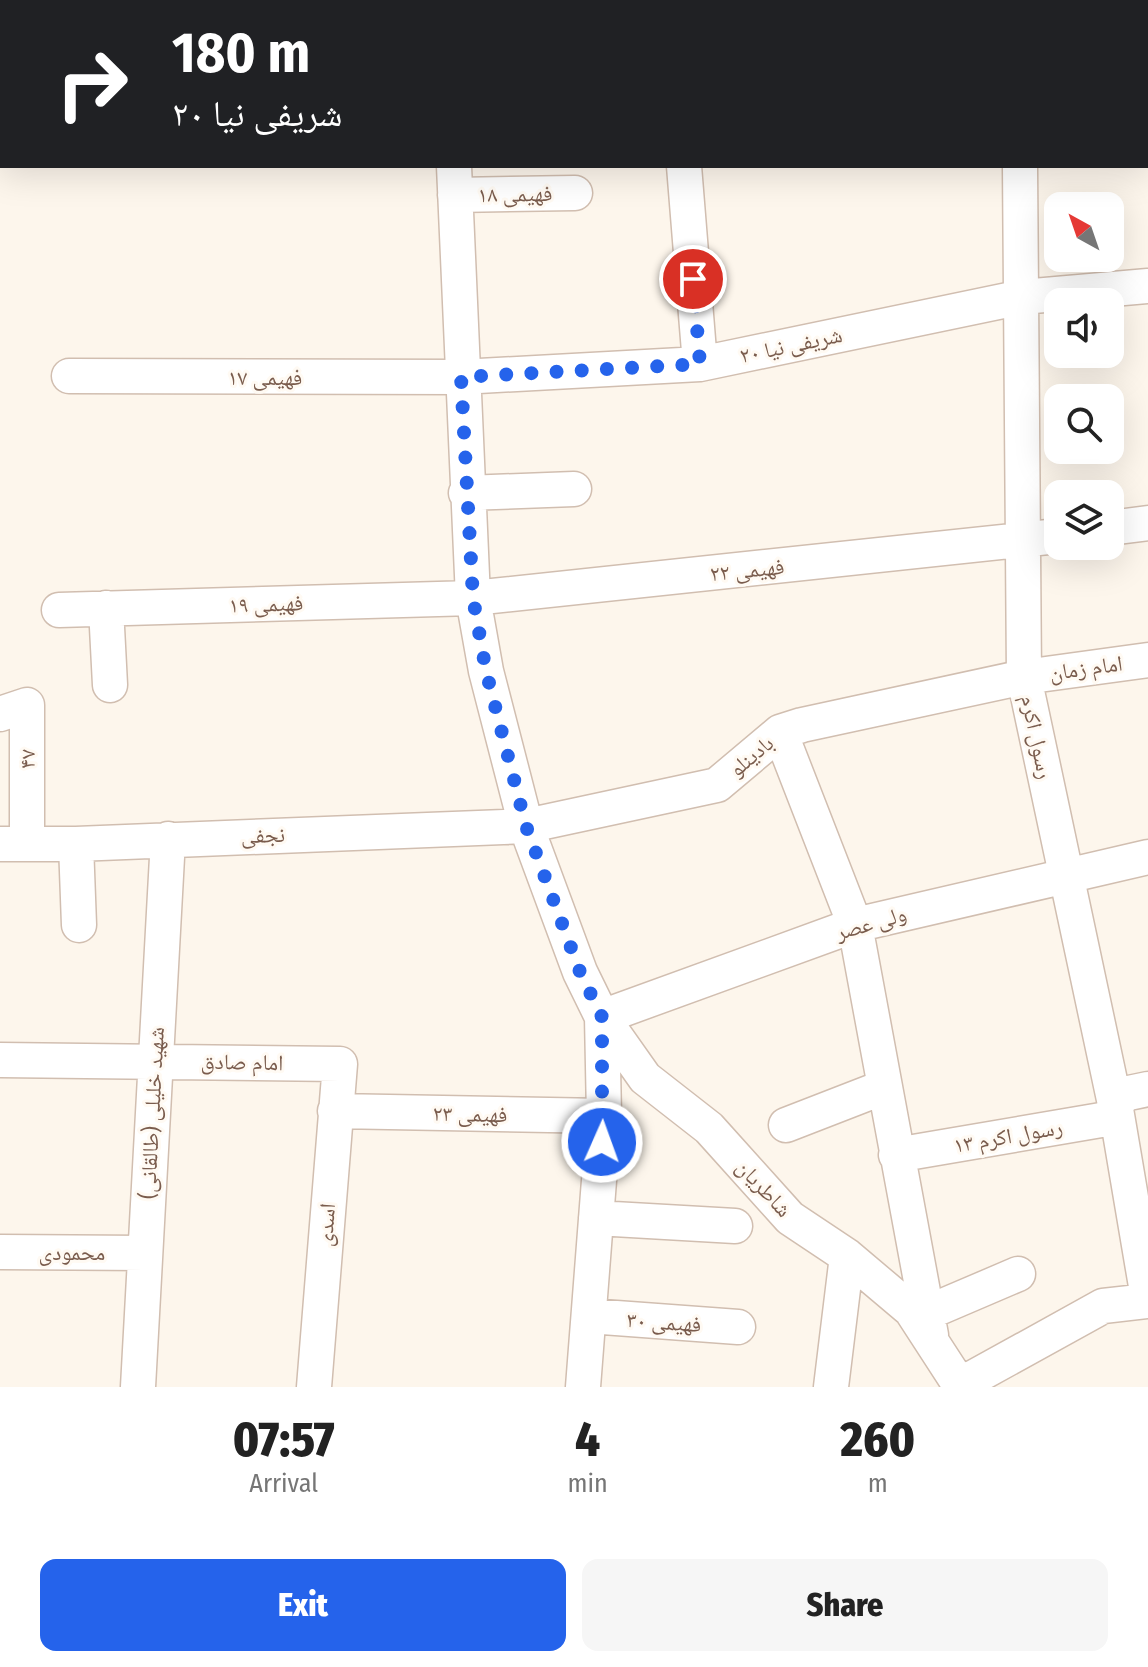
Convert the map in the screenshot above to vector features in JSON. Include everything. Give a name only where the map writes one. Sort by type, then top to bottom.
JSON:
[{"type":"street","points":[[684,168],[700,364]]},
{"type":"street","name":"رسول اکرم","points":[[1020,168],[1024,677],[1116,1109],[1148,1300]]},
{"type":"street","name":"فهیمی ۱۸","points":[[455,180],[575,193]]},
{"type":"street","name":"شاطریان","points":[[455,180],[461,377],[473,598],[486,671],[526,826],[580,972],[602,1017],[645,1078],[709,1128],[790,1218],[847,1256],[930,1324],[961,1386]]},
{"type":"street","name":"۲۰ شریفی نیا","points":[[461,377],[700,364],[1022,297],[1148,286]]},
{"type":"street","name":"فهیمی ۱۷","points":[[69,376],[461,377]]},
{"type":"street","points":[[466,493],[574,489]]},
{"type":"street","points":[[1124,526],[1148,523]]},
{"type":"street","name":"فهیمی ۲۲","points":[[473,598],[1044,538]]},
{"type":"street","name":"فهیمی ۱۹","points":[[59,610],[473,598]]},
{"type":"street","points":[[106,608],[110,685]]},
{"type":"street","name":"امام زمان","points":[[1024,677],[1148,660]]},
{"type":"street","name":"بادینلو","points":[[526,826],[717,785],[780,732],[1024,677]]},
{"type":"street","name":"۴۷","points":[[0,714],[27,705],[14,843]]},
{"type":"street","points":[[780,732],[855,925],[930,1324],[1018,1274]]},
{"type":"street","name":"نجفی","points":[[14,843],[76,844],[526,826]]},
{"type":"street","name":"شهید خلیلی (طالقانی)","points":[[138,1387],[168,839]]},
{"type":"street","points":[[76,844],[79,925]]},
{"type":"street","name":"ولی عصر","points":[[602,1017],[855,925],[1148,857]]},
{"type":"street","points":[[583,1387],[604,1116],[602,1017]]},
{"type":"street","name":"امام صادق","points":[[0,1060],[340,1064]]},
{"type":"street","name":"اسدی","points":[[314,1387],[340,1064]]},
{"type":"street","points":[[786,1125],[884,1087]]},
{"type":"street","name":"رسول اکرم ۱۳","points":[[896,1155],[1107,1119],[1124,1094],[1148,1089]]},
{"type":"street","name":"فهیمی ۲۳","points":[[335,1111],[604,1116]]},
{"type":"street","points":[[596,1218],[735,1226]]},
{"type":"street","name":"محمودی","points":[[0,1252],[145,1253]]},
{"type":"street","points":[[831,1387],[847,1256]]},
{"type":"street","points":[[961,1386],[1103,1306],[1148,1300]]},
{"type":"street","name":"فهیمی ۳۰","points":[[589,1316],[738,1327]]},
{"type":"route","points":[[602,1142],[602,1017],[580,972],[526,826],[486,671],[473,598],[461,377],[700,364],[693,279]]}]
